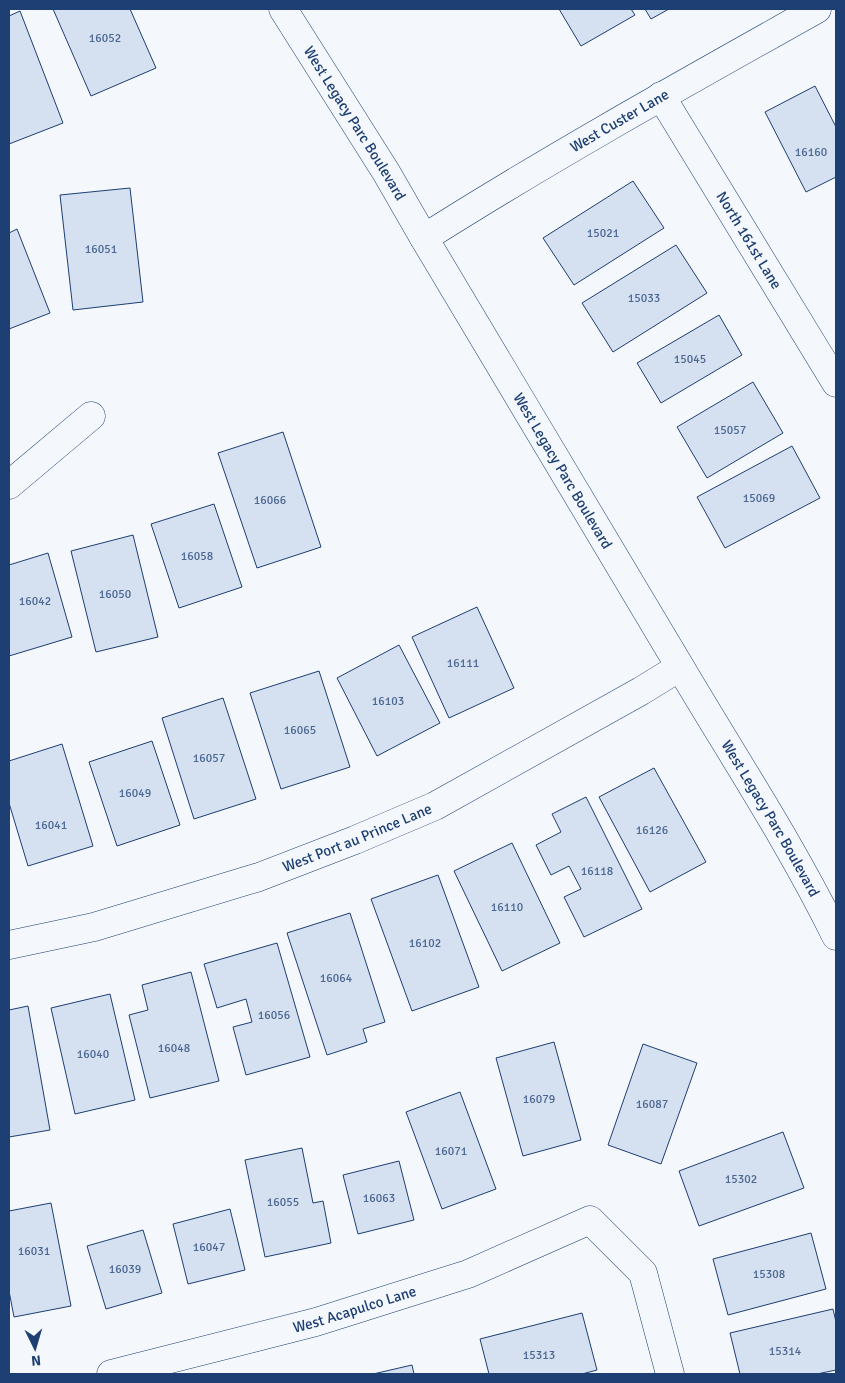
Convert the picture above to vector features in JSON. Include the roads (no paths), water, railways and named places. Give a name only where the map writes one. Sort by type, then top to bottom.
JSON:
[{"type":"street","name":"West Legacy Parc Boulevard","points":[[283,9],[386,172],[680,667],[761,798],[836,936]]},
{"type":"street","name":"West Custer Lane","points":[[424,238],[661,96],[817,9]]},
{"type":"street","name":"North 161st Lane","points":[[661,96],[836,383]]},
{"type":"street","points":[[9,485],[91,416]]},
{"type":"street","name":"West Port au Prince Lane","points":[[9,945],[94,926],[259,877],[355,840],[435,806],[680,667]]},
{"type":"street","name":"West Acapulco Lane","points":[[111,1374],[316,1322],[468,1274],[590,1220],[643,1273],[670,1374]]}]
